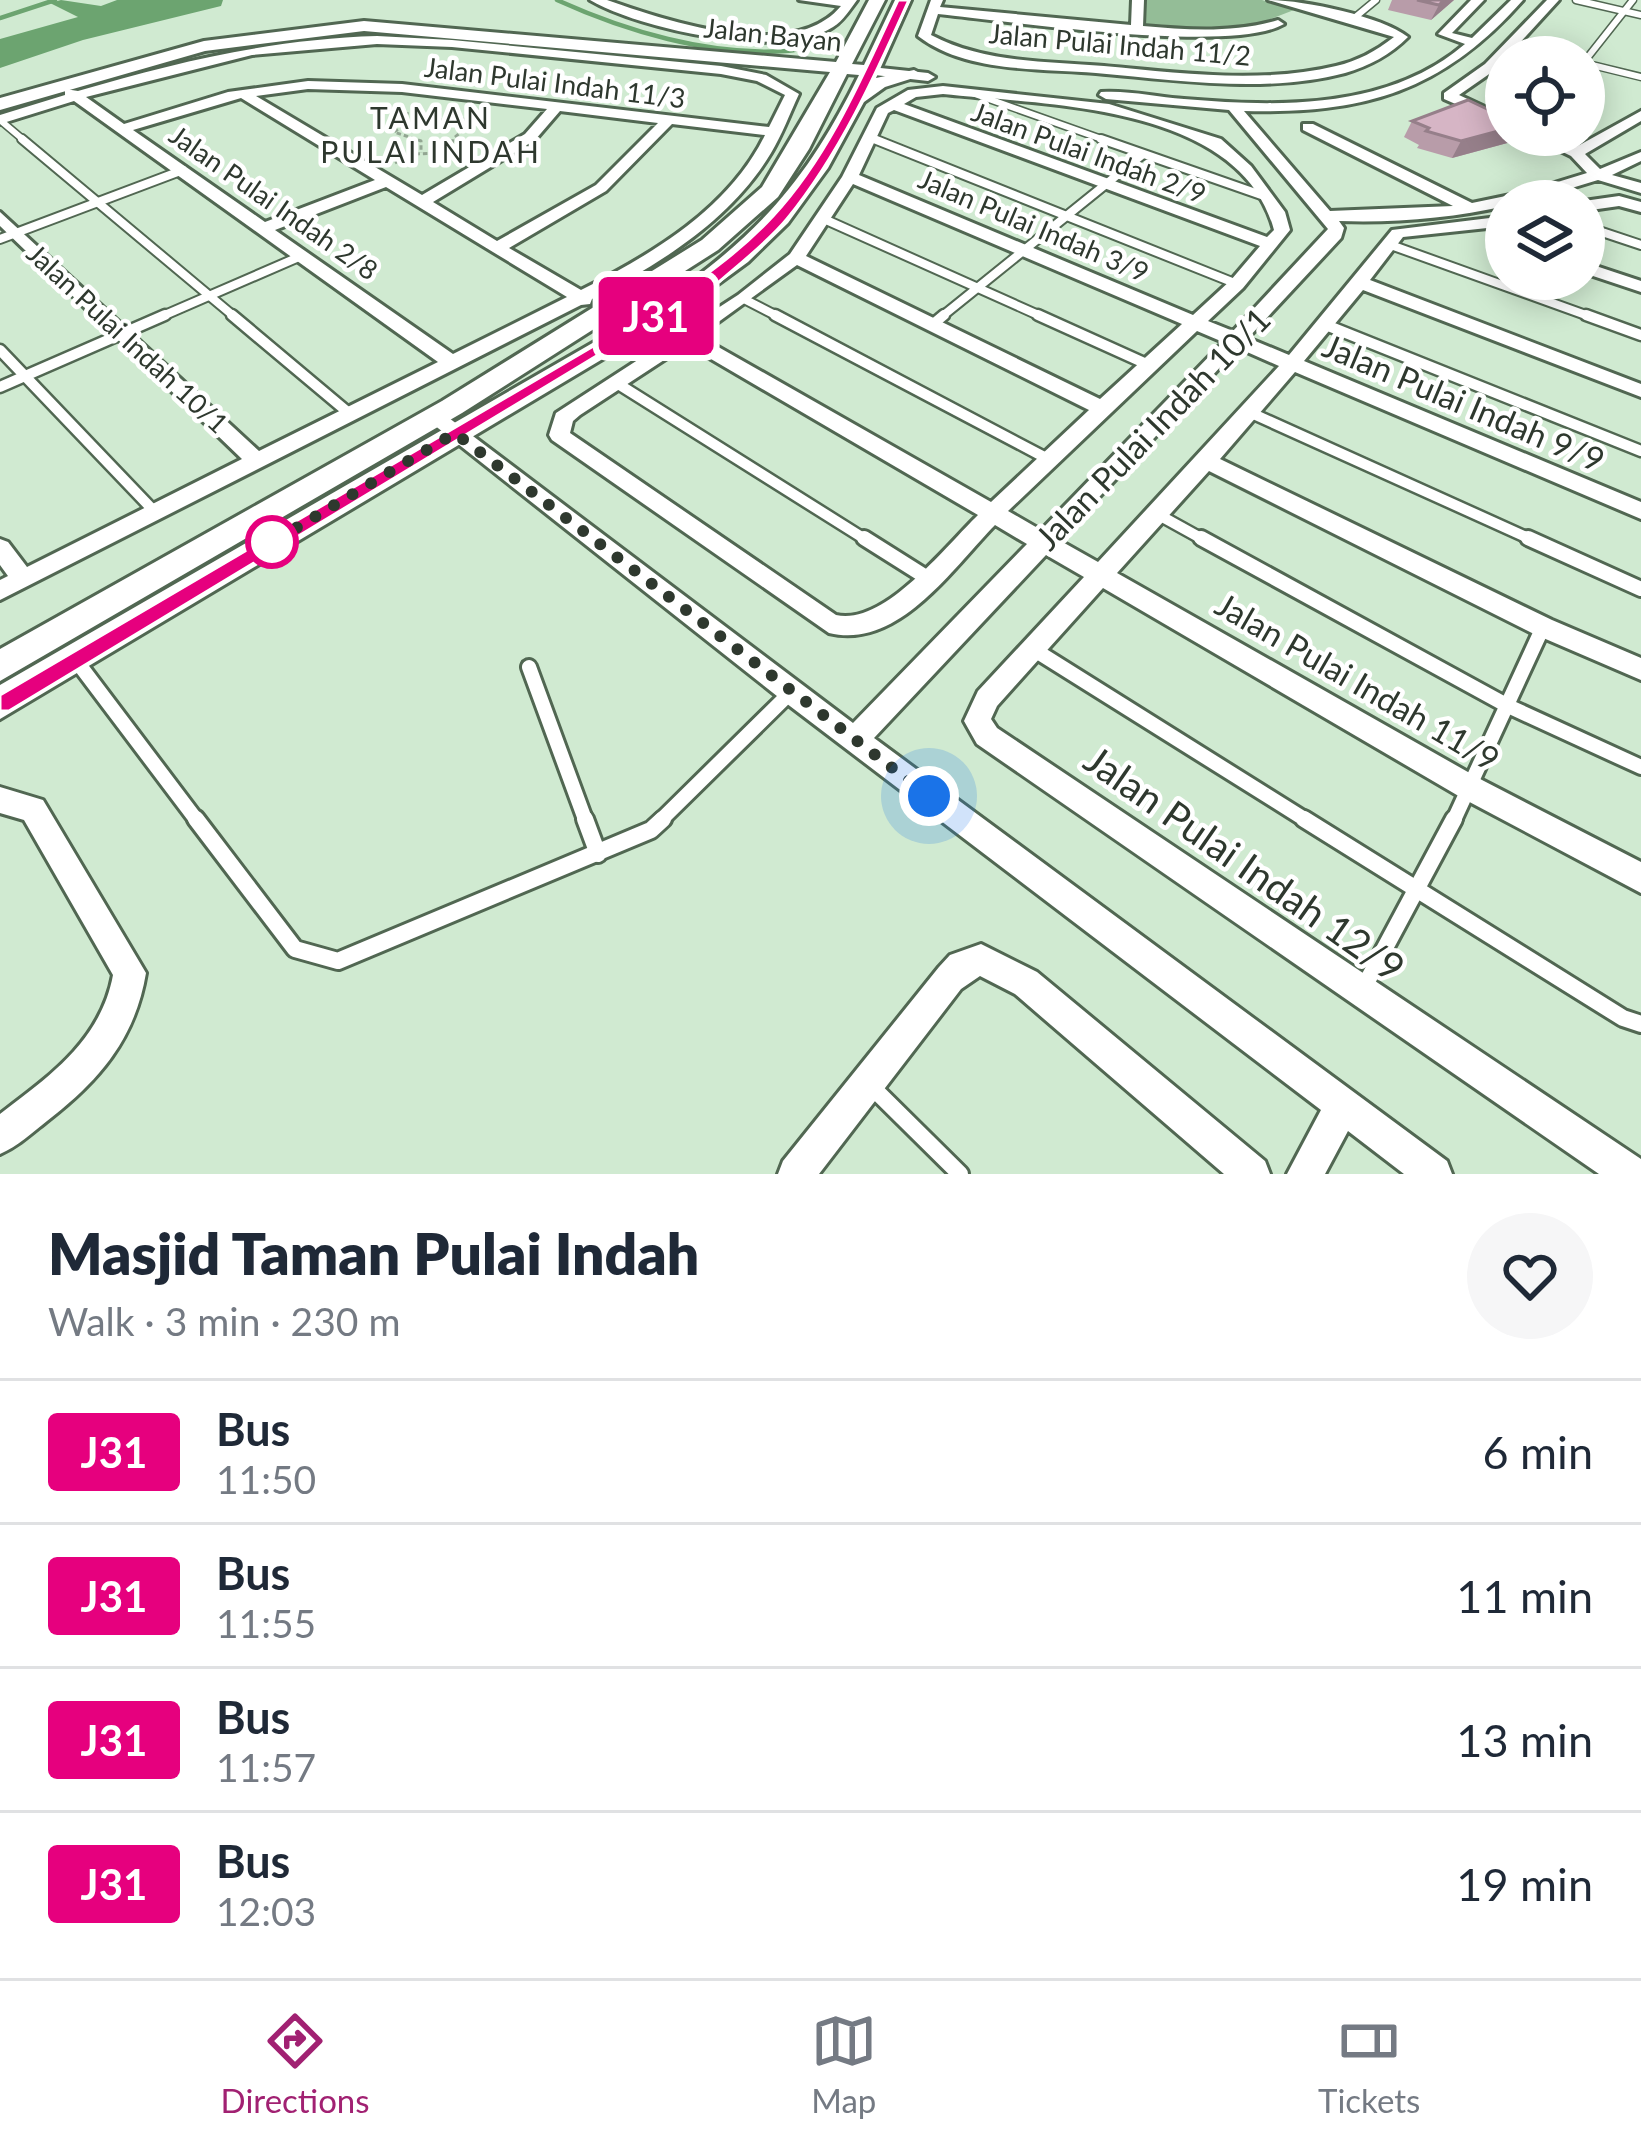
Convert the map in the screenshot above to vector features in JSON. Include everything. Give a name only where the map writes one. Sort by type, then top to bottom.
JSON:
[{"type":"main road","points":[[0,666],[713,278],[778,220],[812,176],[839,101],[847,60],[877,0]]},
{"type":"main road","points":[[839,101],[874,63],[904,0]]},
{"type":"main road","name":"Jalan Bayan","points":[[0,104],[69,91],[205,46],[364,26],[798,64],[874,63]]},
{"type":"main road","points":[[874,63],[891,67],[913,84]]},
{"type":"main road","points":[[798,64],[821,79],[839,101]]},
{"type":"main road","points":[[839,101],[879,83],[913,84]]},
{"type":"main road","points":[[0,703],[445,425]]},
{"type":"street","points":[[596,0],[698,28],[773,38],[810,34],[829,26],[850,2]]},
{"type":"street","points":[[805,0],[850,2]]},
{"type":"street","points":[[1031,20],[1037,0]]},
{"type":"street","points":[[1137,29],[1138,0]]},
{"type":"street","points":[[1274,0],[1353,20]]},
{"type":"street","points":[[1473,42],[1444,34],[1478,0]]},
{"type":"street","points":[[891,104],[913,84],[1234,108],[1376,95],[1426,76],[1473,42],[1517,0]]},
{"type":"street","points":[[1520,36],[1553,0]]},
{"type":"street","points":[[935,5],[1137,29],[1228,34],[1278,24]]},
{"type":"street","name":"Jalan Pulai Indah 11/2","points":[[935,5],[923,36],[963,55],[1195,78],[1256,80],[1333,71],[1377,57],[1399,42],[1399,33],[1353,20]]},
{"type":"street","points":[[0,120],[69,91],[224,55],[353,40],[425,41],[761,77],[792,94],[772,132]]},
{"type":"street","points":[[1485,67],[1449,96],[1485,112]]},
{"type":"street","points":[[913,84],[1121,110],[1216,142],[1235,155],[1267,197],[1276,237]]},
{"type":"street","name":"Jalan Pulai Indah 11/3","points":[[122,129],[243,94],[308,85],[364,86],[772,132]]},
{"type":"street","name":"Jalan Pulai Indah 2/8","points":[[69,91],[454,364]]},
{"type":"street","points":[[243,94],[388,174],[423,201],[584,300]]},
{"type":"street","name":"Jalan Pulai Indah 10/1","points":[[891,104],[873,125],[850,177],[796,259],[744,299],[563,418],[559,435],[830,623],[850,628],[883,620],[1197,323],[1276,237]]},
{"type":"street","name":"Jalan Pulai Indah 2/9","points":[[891,104],[1107,184],[1276,237]]},
{"type":"street","points":[[423,201],[492,164],[530,137],[557,106]]},
{"type":"street","points":[[1234,108],[1325,216],[1485,219]]},
{"type":"street","points":[[1605,137],[1641,116]]},
{"type":"street","points":[[498,247],[601,188],[647,147],[669,119]]},
{"type":"street","points":[[1308,127],[1485,227]]},
{"type":"street","name":"Jalan Pulai Indah 10/1","points":[[11,585],[255,458],[584,300],[635,270],[712,214],[763,154],[772,132]]},
{"type":"street","points":[[1578,156],[1598,175],[1641,188]]},
{"type":"street","points":[[1388,244],[1407,229],[1470,218],[1639,158]]},
{"type":"street","points":[[260,230],[388,174]]},
{"type":"street","name":"Jalan Pulai Indah 3/9","points":[[850,177],[1197,323]]},
{"type":"street","points":[[1605,202],[1641,207]]},
{"type":"street","name":"Jalan Pulai Indah 10/1","points":[[855,740],[1335,235],[1336,228],[1325,216]]},
{"type":"street","name":"Jalan Pulai Indah 10/1","points":[[0,217],[9,236],[123,334],[255,458]]},
{"type":"street","name":"Jalan Pulai Indah 12/9","points":[[1388,244],[1326,325],[1033,649],[980,710],[977,721],[987,736],[1631,1174]]},
{"type":"street","name":"Jalan Pulai Indah 10/1","points":[[796,259],[1104,409]]},
{"type":"street","points":[[1605,274],[1641,287]]},
{"type":"street","points":[[1358,282],[1641,391]]},
{"type":"street","name":"Jalan Pulai Indah 9/9","points":[[1197,323],[1290,365],[1639,504]]},
{"type":"street","name":"Jalan Pulai Indah 11/9","points":[[687,337],[1472,789],[1641,878]]},
{"type":"street","points":[[445,425],[791,692],[1434,1174]]},
{"type":"street","name":"Jalan Pulai Indah 10/1","points":[[1206,461],[1543,627],[1641,669]]},
{"type":"street","points":[[0,548],[11,585]]},
{"type":"street","points":[[0,800],[33,809],[130,973],[129,988],[108,1040],[94,1059],[0,1136]]},
{"type":"street","points":[[796,1174],[950,978],[961,966],[981,959],[1026,983],[1252,1174]]},
{"type":"street","points":[[1306,1174],[1342,1107]]},
{"type":"lane","points":[[1353,20],[1373,0]]},
{"type":"lane","points":[[1576,0],[1641,15]]},
{"type":"lane","points":[[1605,36],[1633,0]]},
{"type":"lane","points":[[1605,68],[1641,77]]},
{"type":"lane","points":[[971,93],[1267,197]]},
{"type":"lane","points":[[0,120],[350,414]]},
{"type":"lane","points":[[870,137],[1237,284]]},
{"type":"lane","points":[[932,325],[1142,155]]},
{"type":"lane","points":[[9,236],[183,170]]},
{"type":"lane","points":[[824,219],[1151,367]]},
{"type":"lane","points":[[1605,233],[1641,245]]},
{"type":"lane","points":[[1388,244],[1641,335]]},
{"type":"lane","points":[[0,387],[301,256]]},
{"type":"lane","points":[[744,299],[1048,459]]},
{"type":"lane","points":[[1326,325],[1641,452]]},
{"type":"lane","points":[[0,350],[153,510]]},
{"type":"lane","points":[[615,382],[929,579]]},
{"type":"lane","points":[[1250,412],[1641,589]]},
{"type":"lane","points":[[1159,514],[1508,706],[1641,766]]},
{"type":"lane","points":[[1360,994],[1421,892],[1543,627]]},
{"type":"lane","points":[[1033,649],[1623,1018],[1641,1024]]},
{"type":"lane","points":[[76,659],[295,949],[338,962],[650,830],[791,692]]},
{"type":"lane","points":[[529,668],[598,854]]},
{"type":"lane","points":[[867,1082],[960,1174]]},
{"type":"path","points":[[388,174],[402,157],[455,151],[453,139],[470,121],[400,111],[411,98]]},
{"type":"path","points":[[416,116],[394,133],[421,141],[422,153]]},
{"type":"shaded area","points":[[61,0],[101,6],[117,0],[223,0],[221,6],[83,40],[0,68],[0,39],[78,17],[50,3]]},
{"type":"shaded area","points":[[1144,0],[1262,0],[1294,10],[1247,28],[1206,31],[1149,27],[1142,22]]},
{"type":"building","points":[[1468,100],[1485,108],[1485,135],[1461,141],[1426,131],[1429,128],[1412,121]]},
{"type":"waterway","points":[[0,18],[55,0]]},
{"type":"waterway","points":[[557,0],[639,31],[727,50],[792,50],[840,38]]},
{"type":"bus line","name":"J31","points":[[0,703],[664,312],[713,278],[778,220],[812,176],[871,71],[904,0]]},
{"type":"district","name":"TAMAN PULAI INDAH","points":[[431,134]]},
{"type":"route","points":[[272,542],[266,546],[455,433],[929,796]]}]
